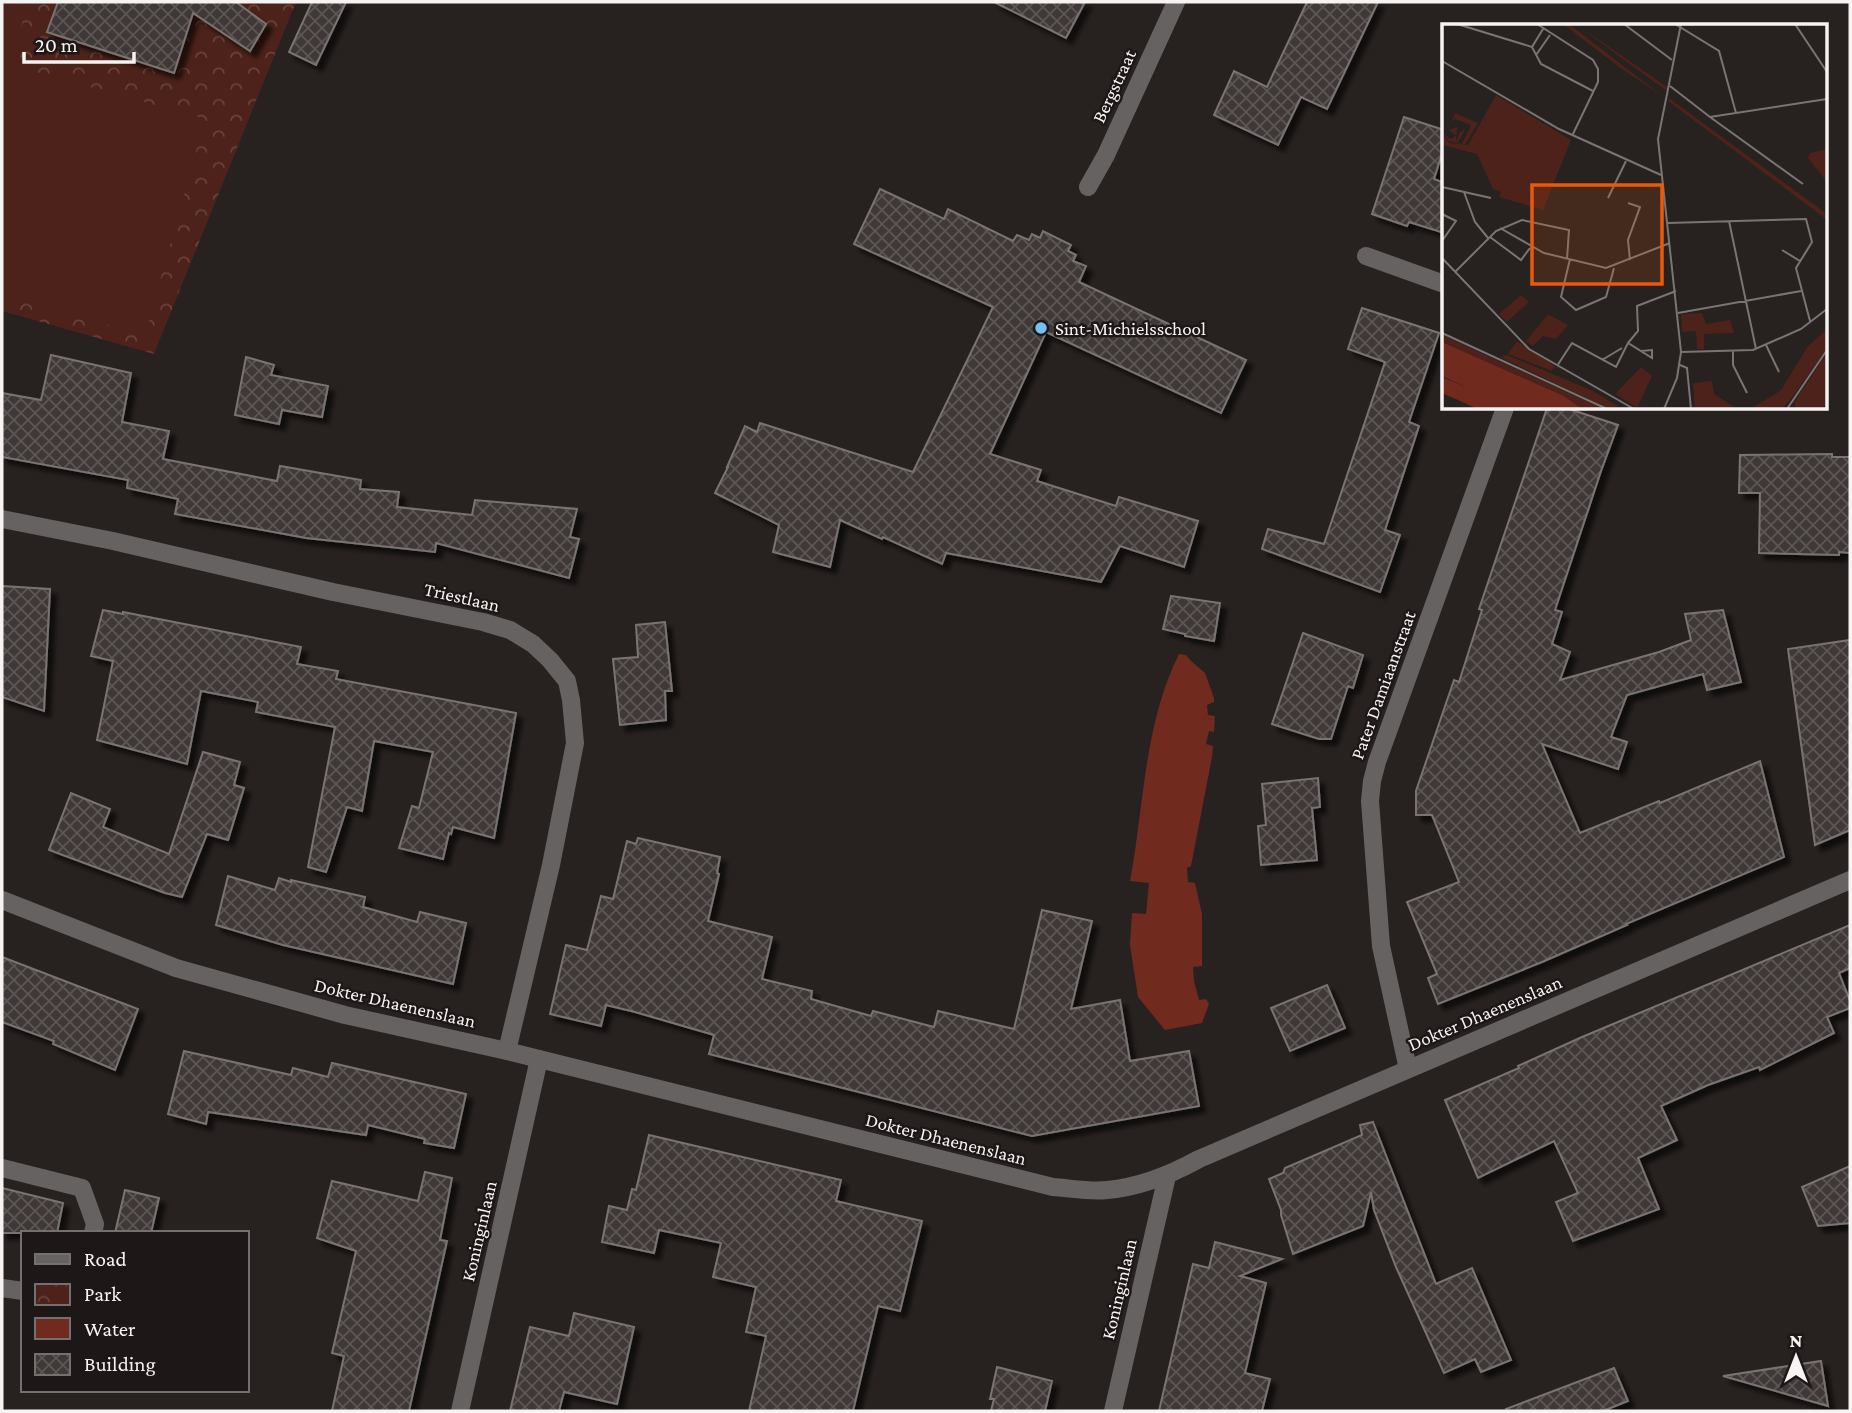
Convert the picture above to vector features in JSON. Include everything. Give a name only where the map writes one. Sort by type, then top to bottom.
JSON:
[{"type":"street","name":"Bergstraat","points":[[1088,187],[1106,155],[1176,2]]},
{"type":"street","points":[[1366,256],[1442,283]]},
{"type":"street","name":"Pater Damiaanstraat","points":[[1408,1069],[1381,946],[1370,801],[1372,781],[1504,410]]},
{"type":"street","name":"Triestlaan","points":[[2,519],[483,622],[510,630],[533,644],[550,660],[567,681],[575,743],[551,865],[507,1051]]},
{"type":"street","name":"Dokter Dhaenenslaan","points":[[2,900],[176,968],[345,1014],[507,1051],[1052,1187],[1105,1191],[1137,1186],[1167,1176],[1199,1159],[1850,880]]},
{"type":"street","name":"Koninginlaan","points":[[460,1411],[539,1059]]},
{"type":"street","points":[[2,1168],[82,1188],[95,1224],[93,1231]]},
{"type":"street","name":"Koninginlaan","points":[[1113,1411],[1167,1176]]},
{"type":"street","points":[[2,1288],[21,1291]]},
{"type":"green space","points":[[2,2],[296,2],[154,354],[2,311]]},
{"type":"green space","points":[[2,2],[26,9],[11,65],[205,119],[145,335],[2,295]]},
{"type":"water","points":[[1179,654],[1186,655],[1205,673],[1214,698],[1214,702],[1207,705],[1208,715],[1215,716],[1214,732],[1209,731],[1206,744],[1213,746],[1212,757],[1191,866],[1187,868],[1188,882],[1195,883],[1202,914],[1202,966],[1193,967],[1194,981],[1199,1000],[1206,999],[1209,1004],[1202,1023],[1165,1030],[1138,997],[1130,945],[1132,913],[1146,914],[1149,883],[1130,881],[1152,737],[1167,681]]},
{"type":"building","points":[[58,2],[236,2],[266,24],[250,51],[193,13],[174,73],[47,32]]},
{"type":"building","points":[[312,2],[346,2],[316,65],[289,52]]},
{"type":"building","points":[[994,2],[1085,2],[1066,38]]},
{"type":"building","points":[[1307,2],[1378,2],[1327,109],[1301,97],[1278,145],[1214,115],[1234,71],[1267,87]]},
{"type":"building","points":[[1404,117],[1442,129],[1442,153],[1434,179],[1442,182],[1442,232],[1409,222],[1407,226],[1372,214]]},
{"type":"building","points":[[880,189],[944,219],[948,209],[1013,241],[1017,235],[1029,240],[1032,234],[1040,238],[1043,231],[1071,245],[1068,251],[1076,255],[1073,261],[1086,266],[1079,282],[1246,360],[1221,413],[1046,332],[990,454],[1041,470],[1037,481],[1116,506],[1119,497],[1198,521],[1184,567],[1120,546],[1101,582],[946,553],[942,564],[840,520],[830,567],[773,552],[779,525],[715,493],[745,426],[757,432],[760,423],[913,472],[993,307],[854,244]]},
{"type":"building","points":[[1362,308],[1439,333],[1409,422],[1419,426],[1385,530],[1400,535],[1380,592],[1262,549],[1268,529],[1324,544],[1385,362],[1348,349]]},
{"type":"building","points":[[51,355],[131,373],[122,422],[169,431],[163,459],[277,481],[280,466],[361,480],[360,489],[399,492],[397,507],[472,515],[475,500],[577,509],[570,537],[579,539],[569,578],[436,543],[435,552],[306,538],[175,514],[178,499],[127,488],[128,480],[2,457],[2,393],[41,400]]},
{"type":"building","points":[[246,357],[274,365],[271,375],[328,386],[322,417],[282,410],[279,424],[235,415]]},
{"type":"building","points":[[1546,410],[1572,410],[1618,425],[1555,610],[1562,612],[1552,644],[1570,652],[1560,680],[1659,652],[1691,640],[1685,614],[1723,610],[1741,682],[1707,690],[1703,674],[1627,695],[1611,737],[1627,742],[1618,769],[1542,744],[1580,833],[1760,761],[1784,857],[1438,1004],[1428,978],[1437,974],[1407,902],[1459,882],[1432,815],[1416,815],[1416,791],[1454,680],[1459,682],[1482,610],[1479,609]]},
{"type":"building","points":[[1832,454],[1832,457],[1850,457],[1850,553],[1759,553],[1760,493],[1739,493],[1740,455]]},
{"type":"building","points":[[2,586],[50,589],[44,711],[2,697]]},
{"type":"building","points":[[1171,596],[1220,603],[1214,641],[1163,629]]},
{"type":"building","points":[[103,610],[301,647],[297,664],[338,671],[336,679],[516,713],[494,838],[453,827],[443,859],[399,848],[412,806],[419,808],[433,752],[374,741],[362,811],[347,807],[326,872],[308,867],[335,727],[256,712],[258,702],[201,691],[187,764],[97,740],[113,661],[91,656]]},
{"type":"building","points":[[665,622],[672,691],[665,691],[666,720],[620,725],[613,659],[638,657],[636,625]]},
{"type":"building","points":[[1303,633],[1363,655],[1353,688],[1348,686],[1331,739],[1319,739],[1272,724]]},
{"type":"building","points":[[1850,640],[1850,830],[1815,845],[1788,649]]},
{"type":"building","points":[[203,752],[240,762],[234,785],[244,788],[228,840],[207,834],[182,897],[49,850],[71,793],[110,809],[103,827],[169,854]]},
{"type":"building","points":[[1318,778],[1320,807],[1312,808],[1317,860],[1261,865],[1258,826],[1266,825],[1262,784]]},
{"type":"building","points":[[638,838],[720,857],[719,874],[708,921],[772,937],[762,979],[812,991],[811,999],[871,1016],[873,1011],[934,1027],[938,1011],[1014,1029],[1042,910],[1092,921],[1071,1009],[1120,1000],[1130,1061],[1189,1051],[1199,1106],[1032,1136],[709,1054],[714,1035],[635,1012],[606,1005],[601,1026],[550,1014],[566,945],[587,950],[601,896],[613,899],[627,841],[636,844]]},
{"type":"building","points":[[228,876],[275,890],[279,878],[365,897],[363,907],[417,922],[420,912],[466,923],[453,984],[283,945],[216,925]]},
{"type":"building","points":[[1850,925],[1850,968],[1839,973],[1850,1008],[1827,1017],[1834,1033],[1760,1070],[1759,1067],[1708,1085],[1661,1106],[1677,1140],[1638,1158],[1659,1209],[1573,1241],[1556,1202],[1578,1193],[1554,1141],[1478,1178],[1445,1100],[1582,1037]]},
{"type":"building","points":[[2,957],[138,1009],[115,1070],[53,1044],[54,1041],[2,1022]]},
{"type":"building","points":[[1327,985],[1345,1028],[1290,1051],[1271,1008]]},
{"type":"building","points":[[184,1051],[291,1075],[293,1068],[328,1077],[332,1063],[466,1094],[454,1148],[424,1143],[425,1139],[368,1125],[366,1135],[208,1112],[206,1124],[168,1114]]},
{"type":"building","points":[[1373,1122],[1436,1284],[1472,1268],[1511,1360],[1481,1372],[1475,1359],[1444,1373],[1396,1267],[1374,1210],[1371,1192],[1363,1226],[1293,1254],[1269,1179],[1283,1173],[1285,1168],[1362,1135],[1360,1125]]},
{"type":"building","points":[[649,1135],[841,1180],[836,1201],[922,1221],[900,1311],[878,1306],[853,1411],[749,1411],[766,1336],[746,1332],[756,1287],[713,1277],[721,1243],[659,1230],[654,1253],[602,1242],[609,1206],[627,1210],[632,1189],[636,1190]]},
{"type":"building","points":[[1850,1166],[1850,1223],[1818,1226],[1802,1187]]},
{"type":"building","points":[[425,1172],[452,1178],[440,1240],[447,1241],[409,1411],[332,1411],[344,1356],[332,1353],[356,1251],[317,1238],[332,1181],[418,1201]]},
{"type":"building","points":[[2,1188],[63,1203],[57,1231],[2,1233]]},
{"type":"building","points":[[125,1190],[159,1198],[151,1231],[115,1231]]},
{"type":"building","points":[[1215,1242],[1282,1259],[1240,1276],[1266,1283],[1245,1373],[1270,1379],[1262,1411],[1159,1411],[1193,1264],[1209,1268]]},
{"type":"building","points":[[574,1313],[634,1327],[617,1404],[564,1392],[559,1411],[510,1411],[530,1327],[569,1336]]},
{"type":"building","points":[[1821,1361],[1828,1406],[1723,1376]]},
{"type":"building","points":[[997,1367],[1052,1381],[1045,1411],[991,1411],[994,1399],[990,1399]]},
{"type":"building","points":[[1614,1368],[1628,1401],[1603,1411],[1506,1409]]},
{"type":"place","name":"Sint-Michielsschool","points":[[1041,328]]}]
